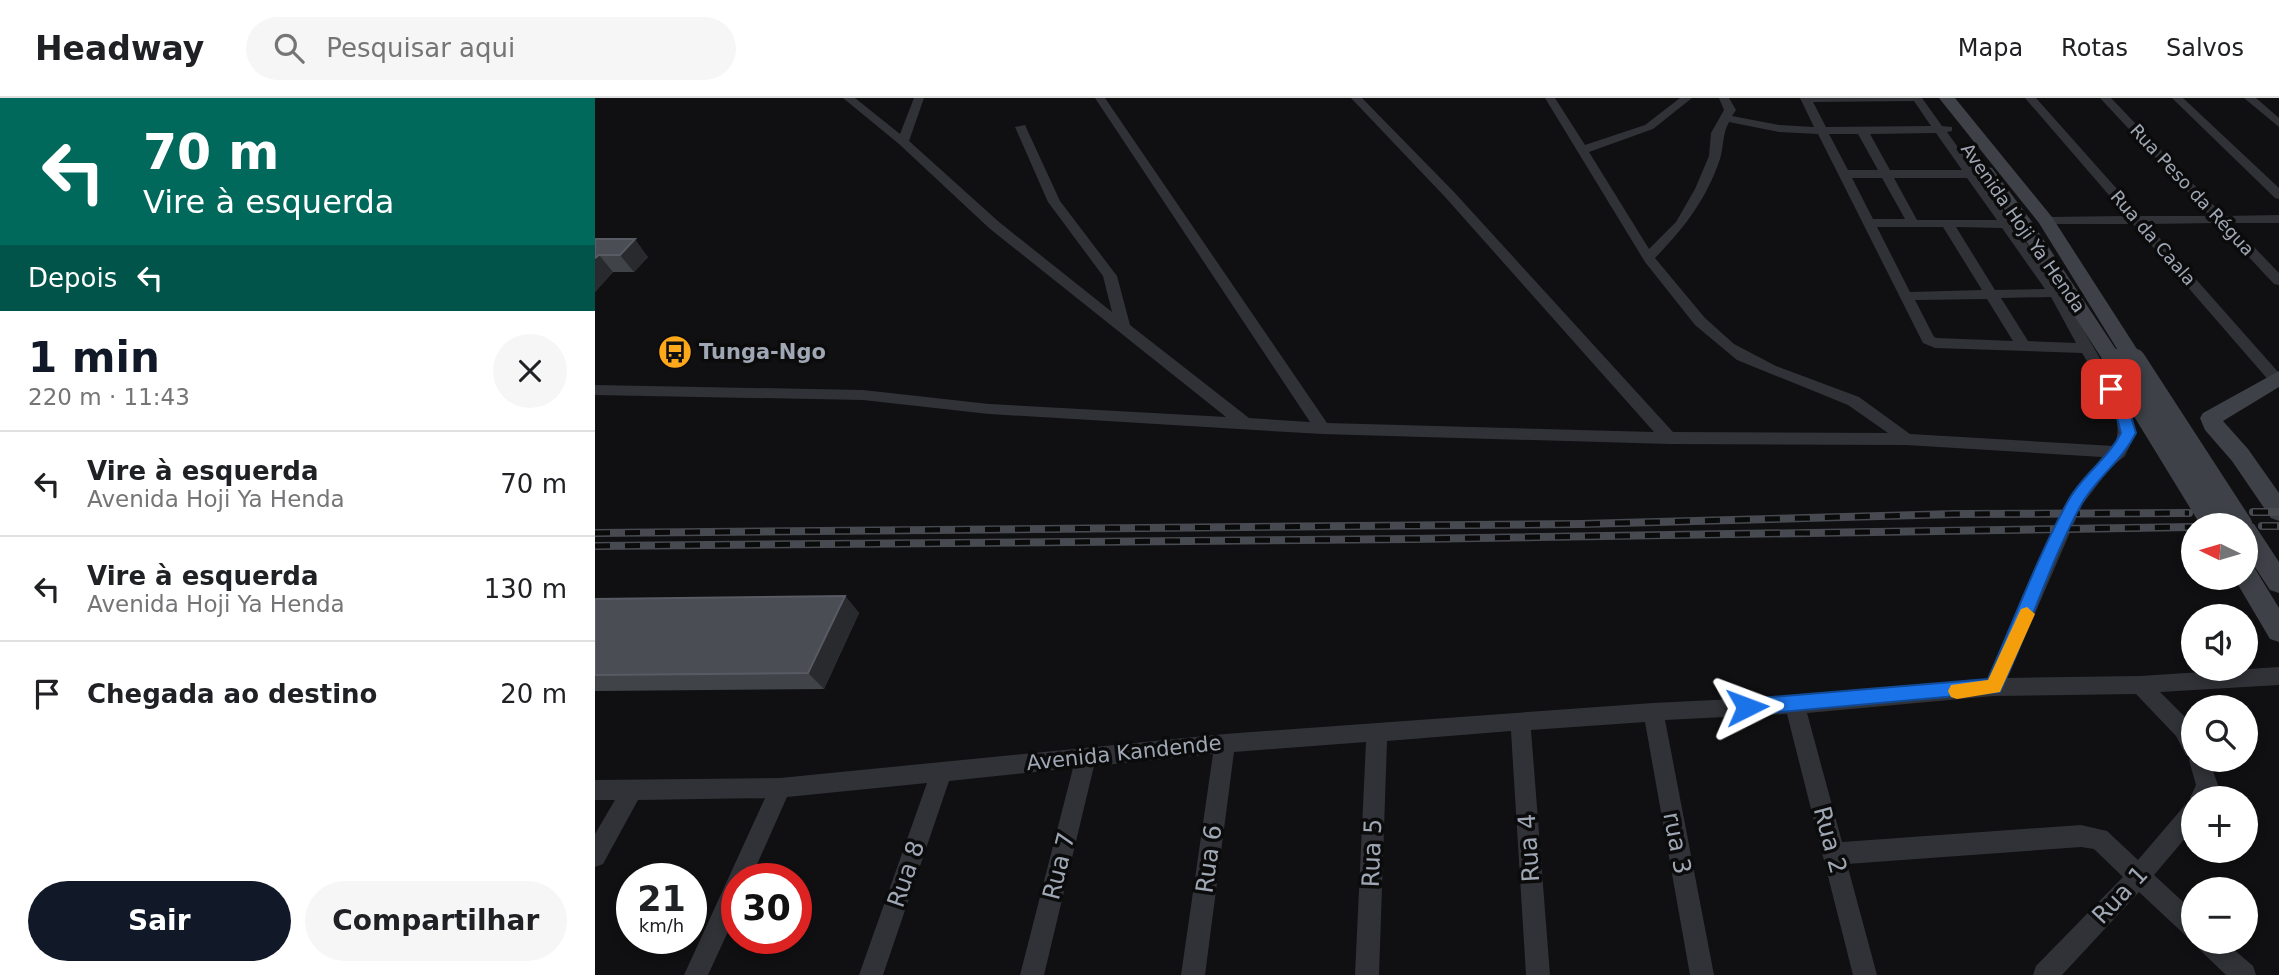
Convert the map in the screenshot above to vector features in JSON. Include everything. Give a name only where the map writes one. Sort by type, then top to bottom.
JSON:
[{"type":"main road","name":"Avenida Hoji Ya Henda","points":[[1931,98],[1947,129],[2023,222],[2124,360]]},
{"type":"main road","name":"Avenida Hoji Ya Henda","points":[[1947,98],[2046,221],[2124,360]]},
{"type":"main road","points":[[2124,360],[2207,513]]},
{"type":"main road","points":[[2124,360],[2232,513]]},
{"type":"main road","points":[[2278,378],[2211,418],[2213,425],[2240,455],[2279,512]]},
{"type":"main road","points":[[2258,551],[2279,583]]},
{"type":"main road","points":[[2255,590],[2279,631]]},
{"type":"street","points":[[848,98],[903,142],[994,225],[1244,423]]},
{"type":"street","points":[[903,142],[919,98]]},
{"type":"street","points":[[1100,98],[1321,428]]},
{"type":"street","points":[[1356,98],[1450,195],[1669,438]]},
{"type":"street","points":[[1550,98],[1648,257],[1675,295],[1730,347],[1771,372],[1862,405],[1906,439]]},
{"type":"street","points":[[1583,150],[1649,127],[1687,98]]},
{"type":"street","points":[[1648,257],[1681,224],[1701,189],[1715,156],[1717,133],[1730,106],[1724,98]]},
{"type":"street","points":[[1805,98],[1880,111],[1947,129]]},
{"type":"street","points":[[1805,98],[1925,337],[1931,342],[2089,348]]},
{"type":"street","name":"Avenida Hoji Ya Henda","points":[[1880,111],[1917,98],[1947,129],[1971,174],[2055,293],[2089,348],[2122,410],[2128,433],[2119,452]]},
{"type":"street","name":"Rua da Caala","points":[[2030,98],[2278,378]]},
{"type":"street","name":"Rua Peso da Régua","points":[[2105,98],[2279,281]]},
{"type":"street","points":[[2177,98],[2279,195]]},
{"type":"street","points":[[2249,98],[2279,124]]},
{"type":"street","points":[[1725,118],[1747,124],[1819,130],[1861,129],[1880,111]]},
{"type":"street","points":[[1021,127],[1054,202],[1110,276],[1123,325]]},
{"type":"street","points":[[1861,129],[1913,223]]},
{"type":"street","points":[[1842,174],[1971,174]]},
{"type":"street","points":[[2046,221],[2279,219]]},
{"type":"street","points":[[1868,223],[2006,223]]},
{"type":"street","points":[[1947,223],[2022,344]]},
{"type":"street","points":[[1905,296],[2055,293]]},
{"type":"street","points":[[595,390],[863,395],[989,409],[1321,428],[1669,438],[1906,439],[2119,452]]},
{"type":"street","points":[[1993,687],[2075,502],[2103,464],[2119,452]]},
{"type":"street","points":[[1653,712],[1795,705],[1993,687],[2140,685],[2279,676]]},
{"type":"street","points":[[2140,685],[2181,727]]},
{"type":"street","name":"Rua 2","points":[[1795,705],[1865,975]]},
{"type":"street","name":"Avenida Kandende","points":[[595,790],[631,792],[780,788],[1225,743],[1653,712]]},
{"type":"street","name":"rua 3","points":[[1653,712],[1702,975]]},
{"type":"street","name":"Rua 4","points":[[1520,721],[1538,975]]},
{"type":"street","name":"Rua 5","points":[[1367,975],[1377,732]]},
{"type":"street","name":"Rua 6","points":[[1193,975],[1225,743]]},
{"type":"street","name":"Rua 7","points":[[1032,975],[1086,756]]},
{"type":"street","name":"Rua 8","points":[[871,975],[941,773]]},
{"type":"street","points":[[747,863],[780,788]]},
{"type":"street","points":[[595,856],[631,792]]},
{"type":"street","name":"Rua 1","points":[[2045,975],[2139,876],[2181,826]]},
{"type":"street","points":[[1834,854],[2081,835],[2099,839],[2181,916]]},
{"type":"street","points":[[696,975],[721,920]]},
{"type":"street","points":[[2221,954],[2244,975]]},
{"type":"building","points":[[595,239],[635,239],[620,255],[599,255],[595,258]]},
{"type":"building","points":[[845,596],[808,673],[595,675],[595,599]]},
{"type":"railway","points":[[2253,512],[2279,512]]},
{"type":"railway","points":[[595,533],[1581,524],[1956,514],[2181,513]]},
{"type":"railway","points":[[2262,526],[2279,526]]},
{"type":"railway","points":[[595,546],[1413,539],[2181,527]]},
{"type":"slow traffic","points":[[1957,691],[1993,687],[2027,614]]},
{"type":"place","name":"Tunga-Ngo","points":[[675,352]]},
{"type":"route","points":[[1747,707],[1927,695],[1993,687],[2075,502],[2103,464],[2119,452],[2128,433],[2122,410],[2111,389]]}]
